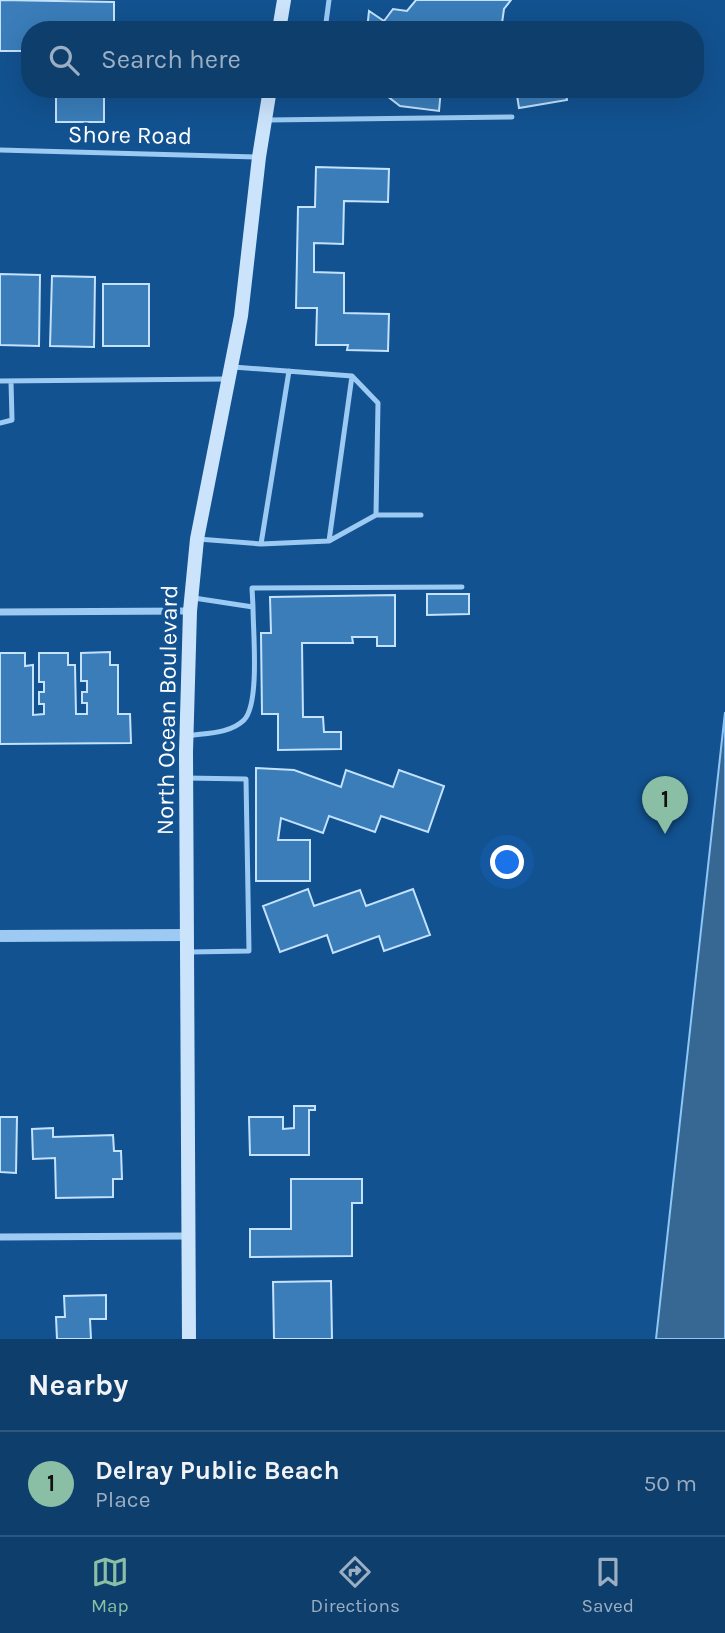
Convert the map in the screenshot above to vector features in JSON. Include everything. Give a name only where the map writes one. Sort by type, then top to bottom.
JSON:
[{"type":"main road","points":[[280,21],[284,0]]},
{"type":"main road","name":"North Ocean Boulevard","points":[[189,1339],[186,778],[190,604],[197,539],[241,316],[269,98]]},
{"type":"street","points":[[0,612],[190,604]]},
{"type":"street","points":[[0,936],[187,935]]},
{"type":"street","points":[[0,1237],[189,1236]]},
{"type":"lane","points":[[326,21],[329,0]]},
{"type":"lane","points":[[265,120],[512,117]]},
{"type":"lane","name":"Shore Road","points":[[0,149],[259,157]]},
{"type":"lane","points":[[261,544],[289,371]]},
{"type":"lane","points":[[0,381],[289,371],[352,376],[378,403],[376,515]]},
{"type":"lane","points":[[329,541],[352,376]]},
{"type":"lane","points":[[0,423],[12,420],[11,381]]},
{"type":"lane","points":[[197,539],[261,544],[329,541],[376,515],[421,515]]},
{"type":"lane","points":[[187,736],[225,731],[244,720],[253,702],[252,588],[462,587]]},
{"type":"lane","points":[[190,604],[253,607]]},
{"type":"lane","points":[[186,778],[246,779],[249,951],[187,952]]},
{"type":"water","points":[[725,712],[725,1339],[656,1339]]},
{"type":"building","points":[[0,0],[114,2],[114,21],[21,21],[21,51],[0,51]]},
{"type":"building","points":[[416,0],[511,0],[504,9],[502,21],[384,21],[393,9],[407,11]]},
{"type":"building","points":[[369,11],[384,21],[368,21]]},
{"type":"building","points":[[56,98],[104,98],[104,122],[56,122]]},
{"type":"building","points":[[390,98],[440,98],[439,111],[400,106]]},
{"type":"building","points":[[517,98],[567,98],[567,100],[519,108]]},
{"type":"building","points":[[316,167],[389,169],[388,202],[344,201],[343,244],[314,243],[314,272],[344,273],[344,313],[389,314],[388,351],[347,350],[348,345],[316,345],[317,308],[296,308],[298,207],[315,207]]},
{"type":"building","points":[[0,274],[40,275],[39,346],[0,345]]},
{"type":"building","points":[[52,276],[95,277],[94,347],[50,346]]},
{"type":"building","points":[[103,284],[149,284],[149,346],[103,346]]},
{"type":"building","points":[[427,594],[469,594],[469,614],[427,615]]},
{"type":"building","points":[[395,595],[395,646],[377,646],[377,637],[352,637],[353,643],[302,643],[303,717],[323,717],[324,732],[341,732],[341,749],[278,750],[278,714],[262,714],[261,633],[271,633],[270,597]]},
{"type":"building","points":[[110,652],[110,665],[118,665],[118,714],[130,714],[131,743],[0,744],[0,653],[25,653],[25,666],[33,665],[33,715],[44,714],[44,704],[39,704],[39,692],[44,692],[44,682],[39,682],[39,653],[68,653],[68,665],[75,665],[76,714],[87,714],[87,703],[82,703],[82,692],[87,692],[87,681],[81,681],[81,653]]},
{"type":"building","points":[[256,768],[294,770],[341,787],[346,770],[393,787],[399,770],[444,786],[428,832],[381,816],[375,832],[329,816],[323,833],[281,818],[278,840],[310,840],[310,881],[256,881]]},
{"type":"building","points":[[308,889],[314,906],[360,890],[366,906],[413,889],[430,935],[384,951],[379,936],[333,953],[327,935],[280,952],[263,906]]},
{"type":"building","points":[[294,1106],[315,1106],[315,1110],[309,1110],[309,1155],[250,1155],[249,1117],[283,1117],[283,1129],[294,1128]]},
{"type":"building","points":[[0,1117],[17,1117],[16,1173],[0,1172]]},
{"type":"building","points":[[53,1128],[53,1137],[113,1135],[114,1151],[121,1151],[122,1179],[113,1179],[113,1197],[56,1198],[55,1158],[33,1159],[32,1129]]},
{"type":"building","points":[[291,1179],[362,1179],[362,1203],[352,1203],[352,1256],[250,1257],[250,1229],[291,1229]]},
{"type":"building","points":[[331,1281],[332,1339],[274,1339],[273,1282]]},
{"type":"building","points":[[106,1295],[106,1319],[90,1319],[91,1339],[57,1339],[56,1317],[65,1317],[64,1296]]},
{"type":"place","name":"Delray Public Beach","points":[[665,834]]}]
